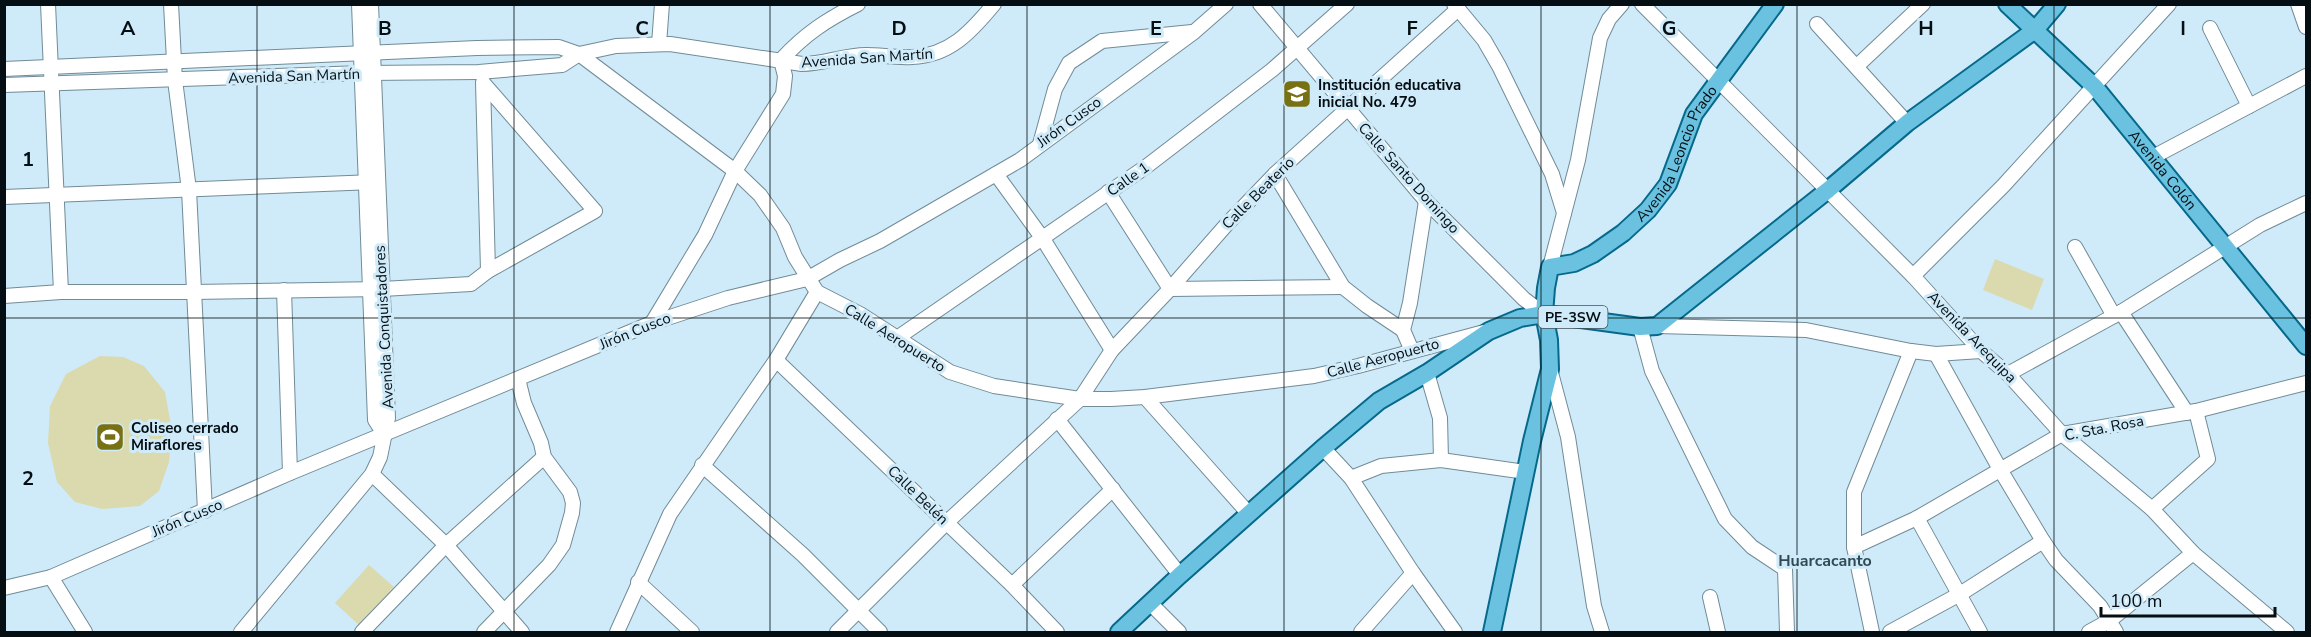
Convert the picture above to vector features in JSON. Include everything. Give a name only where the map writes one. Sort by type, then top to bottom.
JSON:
[{"type":"main road","name":"Avenida Leoncio Prado","points":[[1550,267],[1574,263],[1593,254],[1623,233],[1648,210],[1668,184],[1694,114],[1775,4]]},
{"type":"main road","name":"Avenida Colón","points":[[2007,4],[2095,87],[2307,346]]},
{"type":"main road","points":[[1648,327],[1828,190],[1907,123],[2036,30],[2057,4]]},
{"type":"main road","points":[[1492,633],[1550,369],[1549,340],[1544,314],[1550,267]]},
{"type":"main road","name":"PE-3SW","points":[[1119,633],[1180,575],[1379,401],[1427,373],[1489,331],[1520,318],[1544,314],[1648,327]]},
{"type":"street","points":[[48,4],[61,292]]},
{"type":"street","points":[[171,4],[175,80],[189,190],[205,511]]},
{"type":"street","name":"Avenida Conquistadores","points":[[359,4],[367,53],[376,289],[388,418],[380,457],[372,474]]},
{"type":"street","name":"Avenida Conquistadores","points":[[367,53],[371,4]]},
{"type":"street","points":[[659,44],[662,4]]},
{"type":"street","points":[[652,323],[705,235],[735,171],[783,94],[785,76],[781,60],[799,40],[828,19],[858,4]]},
{"type":"street","name":"Avenida San Martín","points":[[4,85],[368,73],[482,78],[562,65],[579,54],[616,46],[659,44],[818,64],[863,55],[928,56],[953,45],[966,35],[994,4]]},
{"type":"street","name":"Jirón Cusco","points":[[4,588],[51,577],[290,473],[652,323],[728,298],[807,279],[880,241],[996,174],[1194,32],[1226,4]]},
{"type":"street","name":"Calle Santo Domingo","points":[[1260,4],[1426,201],[1524,299],[1544,314]]},
{"type":"street","name":"Calle 1","points":[[897,338],[1147,166],[1297,48],[1347,4]]},
{"type":"street","points":[[1550,267],[1590,102],[1600,38],[1609,19],[1622,4]]},
{"type":"street","name":"Avenida Arequipa","points":[[1642,4],[1913,276],[1981,351],[2008,374],[2062,434],[2152,509],[2193,553],[2286,632]]},
{"type":"street","points":[[1857,66],[1923,4]]},
{"type":"street","points":[[1913,276],[2003,186],[2169,4]]},
{"type":"street","points":[[2298,4],[2307,27]]},
{"type":"street","points":[[1456,7],[1484,40],[1499,66],[1552,174],[1564,216]]},
{"type":"street","name":"Calle Beaterio","points":[[837,633],[946,523],[1080,399],[1112,350],[1275,174],[1456,7]]},
{"type":"street","points":[[1817,24],[1907,123]]},
{"type":"street","points":[[2210,28],[2249,106]]},
{"type":"street","points":[[1040,144],[1055,89],[1069,63],[1102,41],[1194,32]]},
{"type":"street","name":"Avenida San Martín","points":[[4,69],[559,46],[579,54]]},
{"type":"street","name":"Calle Aeropuerto","points":[[579,54],[735,171],[760,195],[783,228],[807,279],[817,292],[860,314],[950,372],[994,386],[1080,399],[1145,397],[1314,376],[1489,331]]},
{"type":"street","points":[[2153,156],[2307,76]]},
{"type":"street","points":[[482,78],[488,271]]},
{"type":"street","points":[[4,296],[61,292],[376,289],[471,284],[488,271],[595,211],[482,78]]},
{"type":"street","points":[[996,174],[1043,239],[1112,350]]},
{"type":"street","points":[[1275,174],[1343,287],[1403,330],[1412,351]]},
{"type":"street","points":[[4,196],[372,182]]},
{"type":"street","points":[[1108,192],[1170,289],[1343,287]]},
{"type":"street","points":[[1403,330],[1410,303],[1426,201]]},
{"type":"street","points":[[2008,374],[2117,314],[2260,225],[2307,203]]},
{"type":"street","points":[[2075,247],[2117,314],[2191,412],[2208,459],[2152,509]]},
{"type":"street","points":[[284,290],[290,473]]},
{"type":"street","points":[[617,633],[670,514],[777,360],[817,292]]},
{"type":"street","points":[[1787,633],[1785,569],[1752,547],[1725,519],[1652,371],[1648,327],[1806,330],[1911,351],[1936,354],[1981,351]]},
{"type":"street","points":[[1872,633],[1854,547],[1854,492],[1911,351]]},
{"type":"street","points":[[1936,354],[2043,541],[2056,560],[2100,606],[2113,627]]},
{"type":"street","name":"Calle Belén","points":[[777,360],[1012,585],[1057,633]]},
{"type":"street","points":[[1550,369],[1568,437],[1594,606],[1602,633]]},
{"type":"street","points":[[1427,373],[1440,418],[1441,460]]},
{"type":"street","points":[[484,633],[549,565],[563,545],[569,529],[573,503],[570,492],[544,457],[518,380]]},
{"type":"street","name":"C. Sta. Rosa","points":[[1854,547],[1917,518],[2062,434],[2191,412],[2307,383]]},
{"type":"street","points":[[1145,397],[1249,514]]},
{"type":"street","points":[[1057,419],[1180,575]]},
{"type":"street","points":[[1323,448],[1351,478],[1455,633]]},
{"type":"street","points":[[362,633],[446,545],[544,457]]},
{"type":"street","points":[[1351,478],[1382,466],[1441,460],[1526,472]]},
{"type":"street","points":[[702,465],[803,555],[880,633]]},
{"type":"street","points":[[241,633],[372,474],[446,545],[522,633]]},
{"type":"street","points":[[1012,585],[1113,489]]},
{"type":"street","points":[[1917,518],[1980,633]]},
{"type":"street","points":[[1890,633],[1960,594],[2043,541]]},
{"type":"street","points":[[2090,633],[2113,627],[2193,553]]},
{"type":"street","points":[[1361,633],[1413,573]]},
{"type":"street","points":[[51,577],[85,633]]},
{"type":"street","points":[[638,582],[692,633]]},
{"type":"street","points":[[1710,597],[1718,633]]},
{"type":"street","points":[[1151,604],[1179,633]]},
{"type":"shaded area","points":[[1995,259],[2044,279],[2032,310],[1983,290]]},
{"type":"shaded area","name":"Coliseo cerrado Miraflores","points":[[100,356],[123,357],[144,366],[165,392],[172,431],[169,462],[159,491],[140,506],[102,509],[75,502],[57,482],[48,443],[50,406],[66,374]]},
{"type":"shaded area","points":[[369,565],[394,587],[359,625],[335,603]]},
{"type":"place","name":"Institución educativa inicial No. 479","points":[[1297,94]]},
{"type":"place","name":"Coliseo cerrado Miraflores","points":[[110,437]]},
{"type":"district","name":"Huarcacanto","points":[[1825,560]]}]
